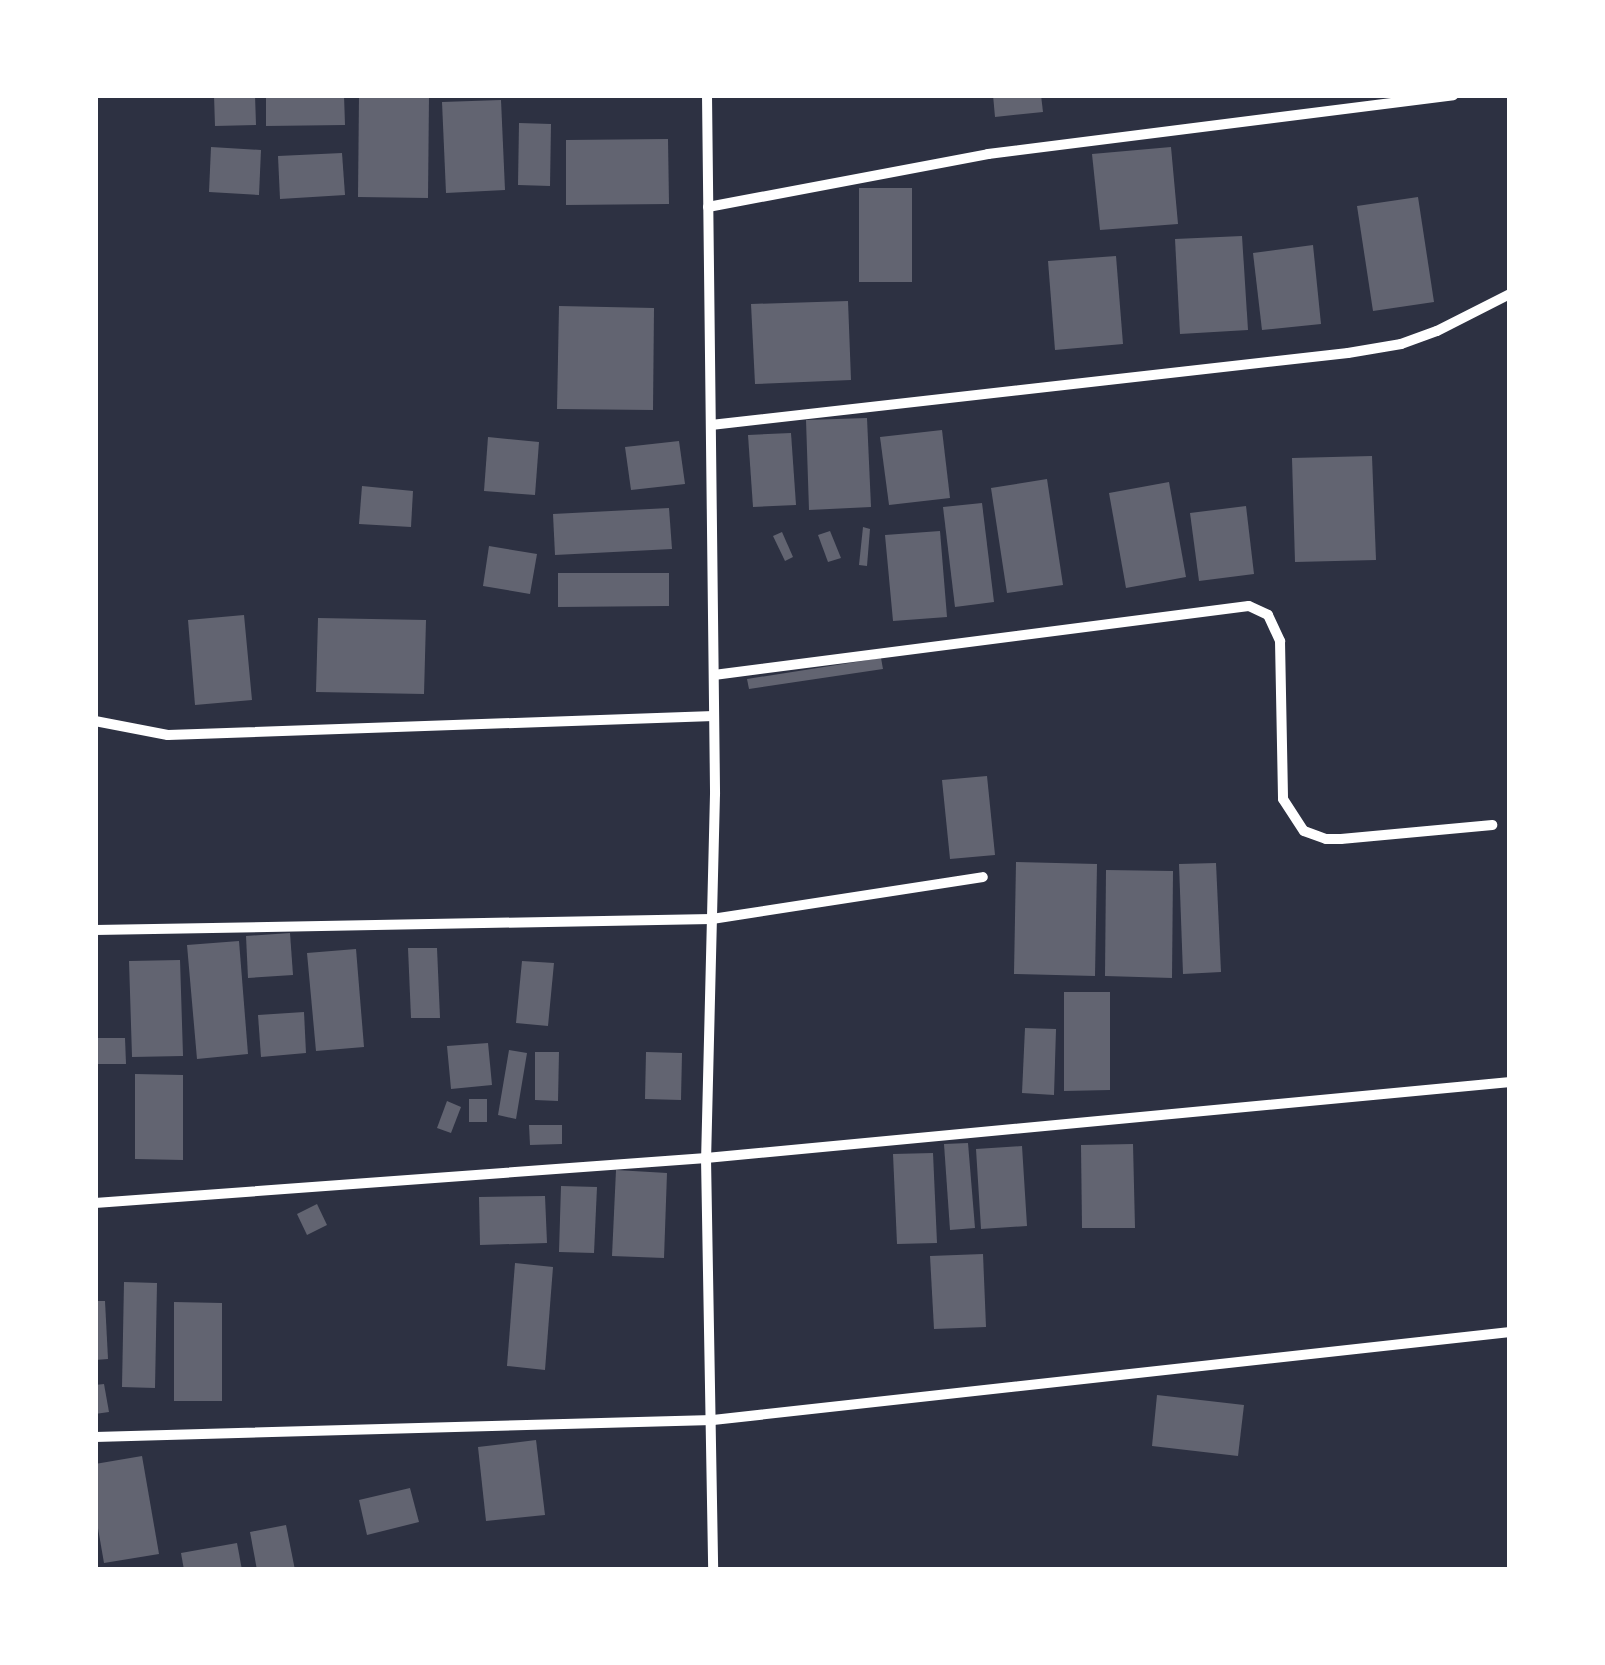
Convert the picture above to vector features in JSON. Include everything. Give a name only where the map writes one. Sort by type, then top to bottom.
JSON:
[{"type":"street","points":[[707,95],[714,716],[706,1158],[714,1420],[713,1570]]},
{"type":"street","points":[[708,207],[988,154],[1454,95]]},
{"type":"street","points":[[710,424],[1348,353],[1401,344],[1437,331],[1510,294]]},
{"type":"street","points":[[714,675],[1249,606],[1268,615],[1280,641],[1283,798],[1304,831],[1326,839],[1341,839],[1492,826]]},
{"type":"street","points":[[95,721],[168,735],[714,716]]},
{"type":"street","points":[[95,930],[712,919],[984,877]]},
{"type":"street","points":[[95,1203],[706,1158],[1510,1082]]},
{"type":"street","points":[[95,1437],[714,1420],[1510,1332]]},
{"type":"building","points":[[214,95],[255,95],[256,125],[215,126]]},
{"type":"building","points":[[266,95],[344,95],[345,125],[266,126]]},
{"type":"building","points":[[359,95],[429,95],[428,198],[358,197]]},
{"type":"building","points":[[993,95],[1041,95],[1043,112],[995,117]]},
{"type":"building","points":[[501,100],[505,190],[446,193],[442,102]]},
{"type":"building","points":[[519,123],[551,124],[550,186],[518,185]]},
{"type":"building","points":[[668,139],[669,204],[566,205],[566,140]]},
{"type":"building","points":[[211,147],[261,150],[259,195],[209,192]]},
{"type":"building","points":[[1171,147],[1178,224],[1100,230],[1092,154]]},
{"type":"building","points":[[342,153],[345,195],[280,199],[278,156]]},
{"type":"building","points":[[859,188],[912,188],[912,282],[859,282]]},
{"type":"building","points":[[1418,197],[1434,302],[1373,311],[1357,206]]},
{"type":"building","points":[[1242,236],[1248,330],[1180,334],[1175,239]]},
{"type":"building","points":[[1313,245],[1321,324],[1262,330],[1253,253]]},
{"type":"building","points":[[1116,256],[1123,344],[1055,350],[1048,261]]},
{"type":"building","points":[[848,301],[851,380],[755,384],[751,304]]},
{"type":"building","points":[[559,306],[654,308],[653,410],[557,409]]},
{"type":"building","points":[[867,418],[871,507],[809,510],[806,420]]},
{"type":"building","points":[[942,430],[950,498],[889,505],[880,437]]},
{"type":"building","points":[[791,433],[796,505],[753,507],[748,435]]},
{"type":"building","points":[[488,437],[539,442],[535,495],[484,491]]},
{"type":"building","points":[[679,441],[685,484],[631,490],[625,447]]},
{"type":"building","points":[[1372,456],[1376,560],[1295,562],[1292,458]]},
{"type":"building","points":[[1047,479],[1063,585],[1007,593],[991,488]]},
{"type":"building","points":[[1169,482],[1186,577],[1126,588],[1109,493]]},
{"type":"building","points":[[362,486],[413,491],[411,527],[359,524]]},
{"type":"building","points":[[982,503],[994,602],[955,607],[943,507]]},
{"type":"building","points":[[1246,506],[1254,574],[1199,581],[1190,513]]},
{"type":"building","points":[[669,508],[672,549],[555,555],[553,514]]},
{"type":"building","points":[[863,527],[870,529],[867,566],[859,565]]},
{"type":"building","points":[[830,531],[841,558],[828,562],[818,535]]},
{"type":"building","points":[[940,531],[947,617],[893,621],[885,535]]},
{"type":"building","points":[[782,532],[793,557],[785,561],[773,536]]},
{"type":"building","points":[[489,546],[537,554],[530,594],[483,586]]},
{"type":"building","points":[[558,573],[669,573],[669,606],[558,607]]},
{"type":"building","points":[[244,615],[252,700],[195,705],[188,620]]},
{"type":"building","points":[[318,618],[426,620],[424,694],[316,692]]},
{"type":"building","points":[[881,658],[883,669],[749,689],[747,679]]},
{"type":"building","points":[[987,776],[995,855],[950,859],[942,780]]},
{"type":"building","points":[[1016,862],[1097,864],[1095,976],[1014,974]]},
{"type":"building","points":[[1216,863],[1221,972],[1183,974],[1179,864]]},
{"type":"building","points":[[1106,870],[1173,871],[1172,978],[1105,976]]},
{"type":"building","points":[[290,933],[293,975],[248,978],[246,936]]},
{"type":"building","points":[[239,941],[248,1054],[197,1059],[187,945]]},
{"type":"building","points":[[408,948],[437,948],[440,1018],[411,1018]]},
{"type":"building","points":[[356,949],[364,1047],[316,1051],[307,953]]},
{"type":"building","points":[[180,960],[183,1056],[132,1057],[129,961]]},
{"type":"building","points":[[522,961],[554,963],[548,1026],[516,1023]]},
{"type":"building","points":[[1064,992],[1110,992],[1110,1090],[1064,1091]]},
{"type":"building","points":[[304,1012],[306,1053],[261,1057],[258,1015]]},
{"type":"building","points":[[1025,1028],[1056,1029],[1054,1095],[1022,1093]]},
{"type":"building","points":[[95,1038],[125,1038],[126,1064],[95,1064]]},
{"type":"building","points":[[488,1043],[492,1085],[451,1089],[447,1046]]},
{"type":"building","points":[[509,1050],[527,1053],[516,1119],[498,1115]]},
{"type":"building","points":[[535,1052],[559,1052],[558,1101],[535,1100]]},
{"type":"building","points":[[646,1052],[682,1053],[681,1100],[645,1099]]},
{"type":"building","points":[[135,1074],[183,1075],[183,1160],[135,1159]]},
{"type":"building","points":[[469,1099],[487,1099],[487,1122],[469,1122]]},
{"type":"building","points":[[447,1101],[461,1107],[451,1133],[437,1128]]},
{"type":"building","points":[[529,1125],[562,1125],[562,1144],[530,1145]]},
{"type":"building","points":[[968,1143],[975,1228],[950,1230],[944,1144]]},
{"type":"building","points":[[1133,1144],[1135,1228],[1082,1228],[1081,1145]]},
{"type":"building","points":[[1022,1146],[1027,1226],[981,1229],[976,1149]]},
{"type":"building","points":[[933,1153],[937,1243],[897,1244],[893,1154]]},
{"type":"building","points":[[616,1170],[667,1173],[664,1258],[612,1256]]},
{"type":"building","points":[[561,1186],[597,1187],[594,1253],[559,1252]]},
{"type":"building","points":[[545,1196],[547,1243],[480,1245],[479,1197]]},
{"type":"building","points":[[317,1204],[327,1225],[307,1235],[297,1214]]},
{"type":"building","points":[[983,1254],[986,1327],[934,1329],[930,1256]]},
{"type":"building","points":[[515,1263],[553,1267],[545,1370],[507,1366]]},
{"type":"building","points":[[124,1282],[157,1283],[155,1388],[122,1387]]},
{"type":"building","points":[[95,1301],[105,1301],[108,1359],[95,1360]]},
{"type":"building","points":[[174,1302],[222,1303],[222,1401],[174,1401]]},
{"type":"building","points":[[104,1384],[109,1412],[95,1414],[95,1385]]},
{"type":"building","points":[[1157,1395],[1244,1405],[1238,1456],[1152,1446]]},
{"type":"building","points":[[536,1440],[545,1515],[486,1521],[478,1447]]},
{"type":"building","points":[[142,1456],[159,1554],[104,1563],[95,1511],[95,1464]]},
{"type":"building","points":[[410,1488],[419,1522],[367,1535],[359,1500]]},
{"type":"building","points":[[286,1525],[295,1570],[257,1570],[250,1532]]},
{"type":"building","points":[[237,1543],[242,1570],[184,1570],[181,1553]]}]
